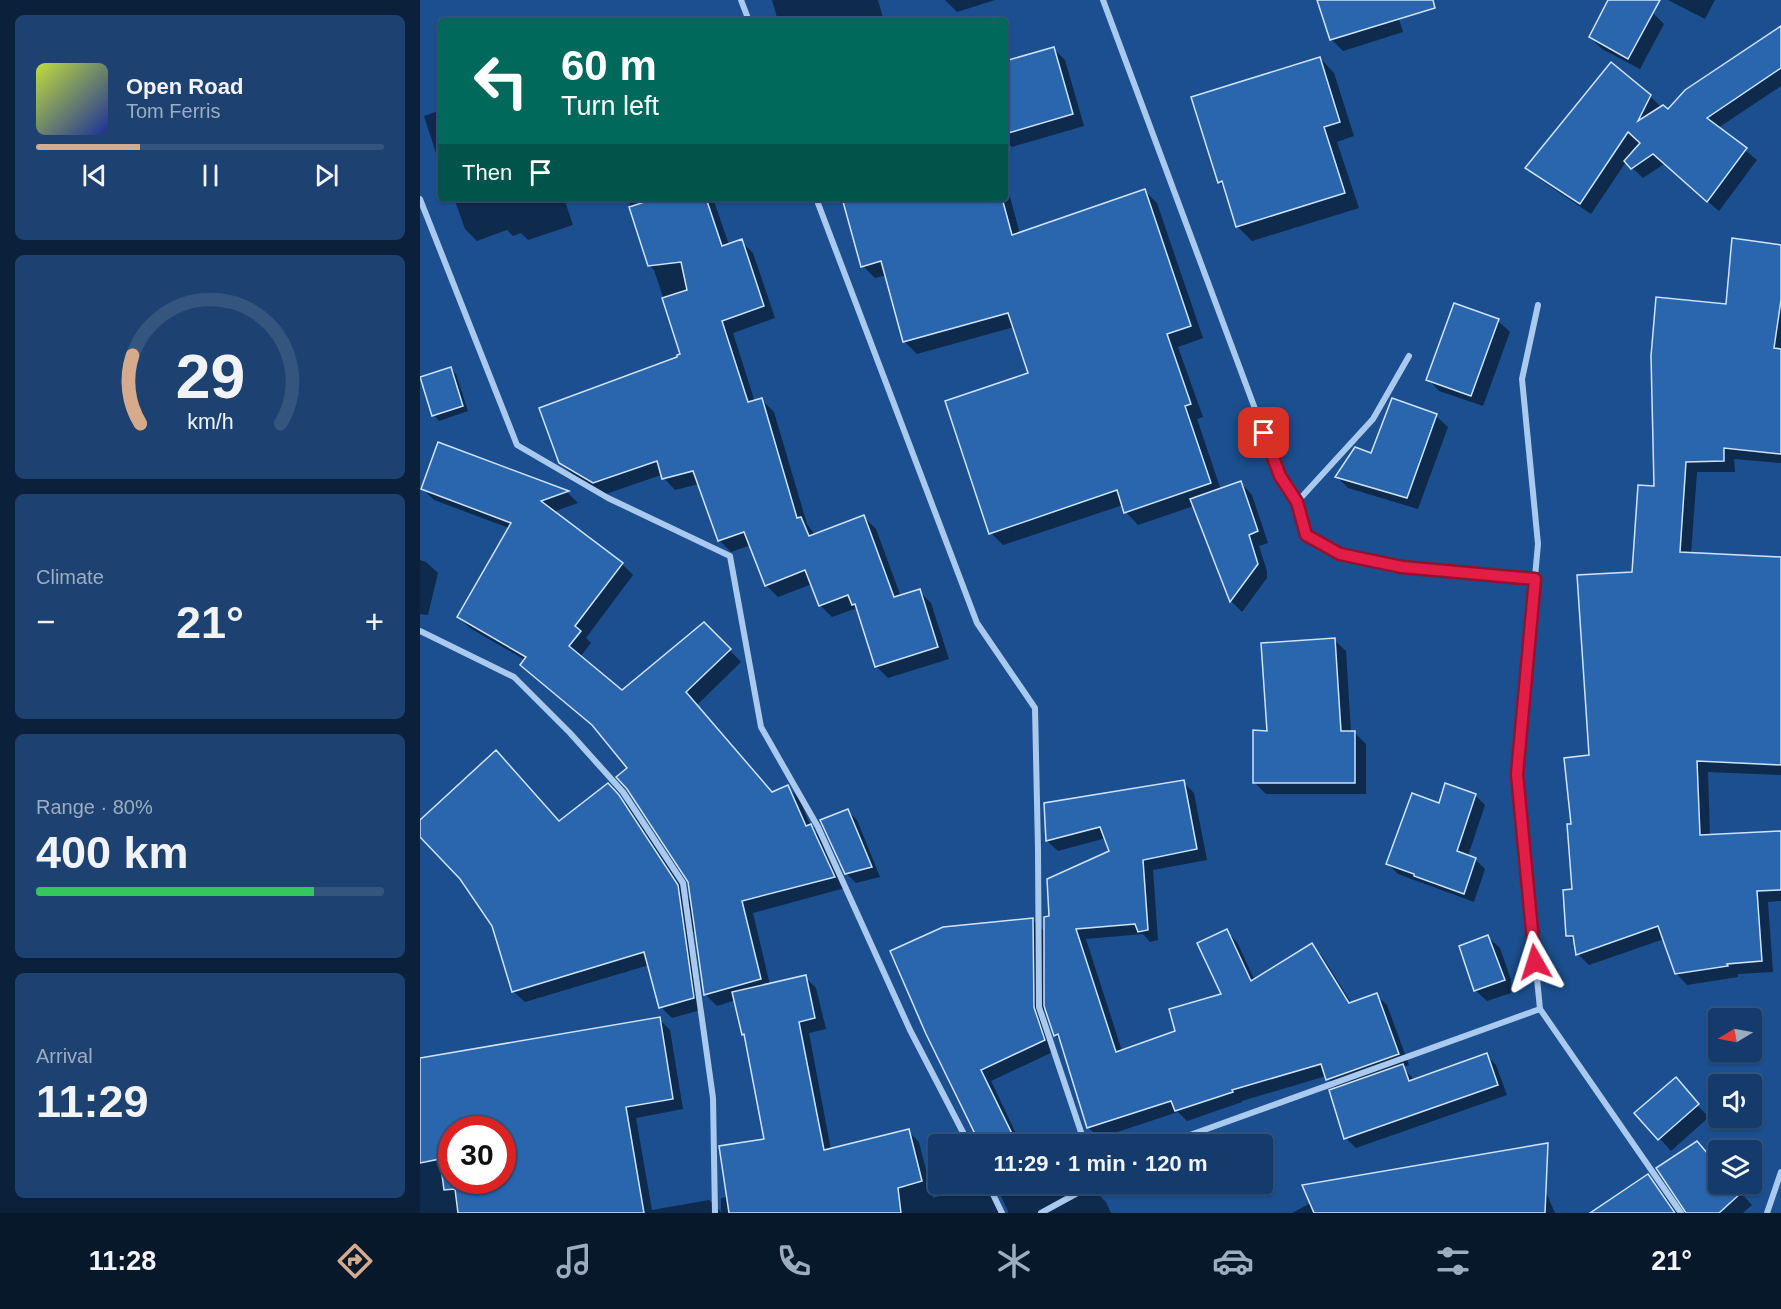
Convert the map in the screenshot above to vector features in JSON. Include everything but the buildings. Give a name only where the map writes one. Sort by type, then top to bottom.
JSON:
[{"type":"street","points":[[741,0],[748,18]]},
{"type":"street","points":[[1103,0],[1280,476],[1297,502],[1306,535],[1340,554],[1402,567],[1535,579]]},
{"type":"street","points":[[420,199],[517,445],[608,498],[730,556],[761,727],[818,827],[910,1030],[964,1134]]},
{"type":"street","points":[[817,201],[977,622],[1035,708],[1039,1007],[1082,1134]]},
{"type":"street","points":[[1538,306],[1522,379],[1538,544],[1517,774],[1540,1009],[1681,1213]]},
{"type":"street","points":[[1297,502],[1373,419],[1409,356]]},
{"type":"street","points":[[420,631],[514,677],[570,733],[623,792],[682,883],[713,1098],[715,1213]]},
{"type":"street","points":[[1193,1134],[1540,1009]]},
{"type":"street","points":[[1767,1213],[1781,1172]]},
{"type":"street","points":[[993,1194],[1002,1213]]},
{"type":"street","points":[[1041,1213],[1076,1194]]},
{"type":"route","points":[[1264,433],[1280,476],[1297,502],[1306,535],[1340,554],[1402,567],[1535,579],[1517,774],[1535,962]]}]
